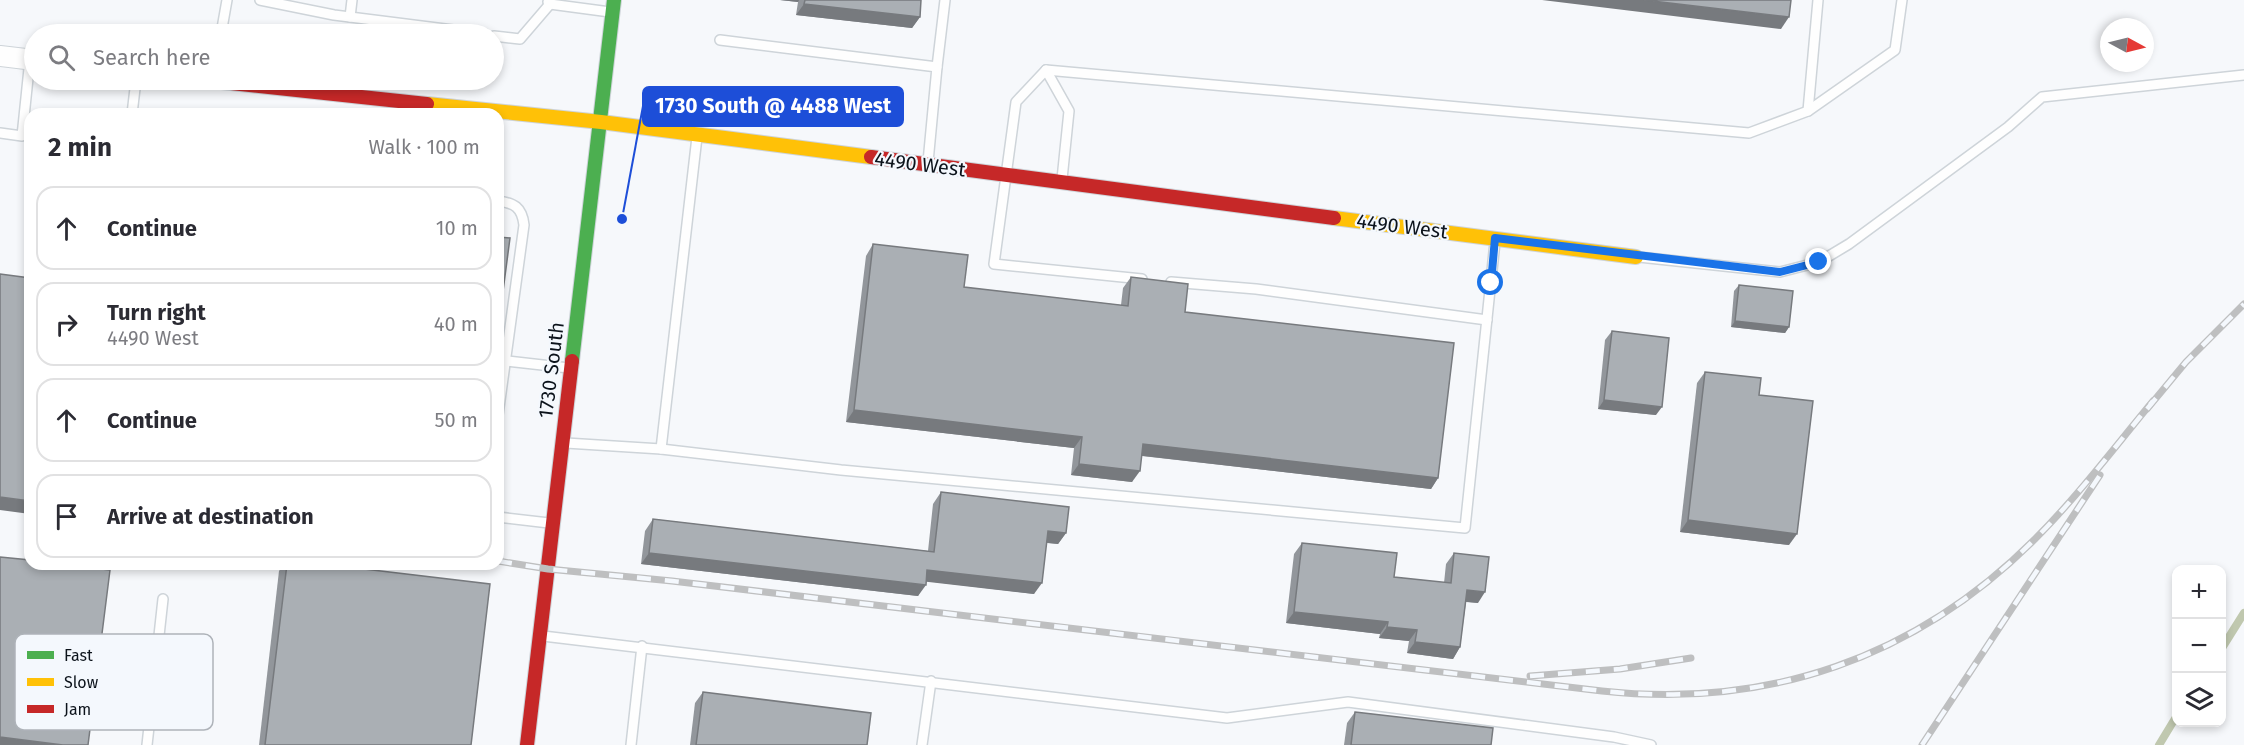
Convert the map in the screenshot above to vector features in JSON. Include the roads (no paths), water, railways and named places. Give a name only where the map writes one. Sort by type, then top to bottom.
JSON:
[{"type":"street","name":"1730 South","points":[[527,745],[614,6]]},
{"type":"street","points":[[0,56],[24,59]]},
{"type":"street","name":"4490 West","points":[[305,90],[471,108]]},
{"type":"street","name":"4490 West","points":[[504,112],[601,122],[1636,257]]},
{"type":"lane","points":[[223,24],[227,0]]},
{"type":"lane","points":[[260,0],[350,17],[406,24]]},
{"type":"lane","points":[[350,17],[352,0]]},
{"type":"lane","points":[[928,165],[945,0]]},
{"type":"lane","points":[[1808,111],[1818,0]]},
{"type":"lane","points":[[1046,70],[1749,133],[1808,111],[1895,50],[1902,0]]},
{"type":"lane","points":[[504,37],[520,39],[548,2],[614,6]]},
{"type":"lane","points":[[720,40],[937,67]]},
{"type":"lane","points":[[1046,70],[1016,102],[994,264],[1149,280]]},
{"type":"lane","points":[[1046,70],[1069,111],[1062,182]]},
{"type":"lane","points":[[1636,257],[1780,272],[1819,262],[1849,244],[2008,127],[2042,97],[2244,75]]},
{"type":"lane","points":[[28,108],[30,90]]},
{"type":"lane","points":[[133,108],[135,90]]},
{"type":"lane","points":[[0,134],[24,136]]},
{"type":"lane","points":[[661,449],[697,135]]},
{"type":"lane","points":[[504,202],[516,205],[520,210],[524,225],[504,342]]},
{"type":"lane","points":[[562,442],[661,449],[841,470],[1465,528],[1495,238]]},
{"type":"lane","points":[[1161,281],[1256,289],[1487,320]]},
{"type":"lane","points":[[504,360],[571,368]]},
{"type":"lane","points":[[504,518],[553,524]]},
{"type":"lane","points":[[159,634],[163,599]]},
{"type":"lane","points":[[540,636],[642,646],[1227,717],[1348,702],[1614,737],[1651,745]]},
{"type":"lane","points":[[631,745],[642,646]]},
{"type":"lane","points":[[922,745],[931,681]]},
{"type":"lane","points":[[147,745],[149,730]]},
{"type":"waterway","points":[[2226,642],[2244,613]]},
{"type":"waterway","points":[[2159,745],[2172,724]]},
{"type":"railway","points":[[2147,409],[2186,362],[2244,304]]},
{"type":"railway","points":[[504,562],[548,569],[672,581],[1602,691],[1663,695],[1723,692],[1781,682],[1836,666],[1889,644],[1940,615],[1989,580],[2051,523],[2153,401]]},
{"type":"railway","points":[[1922,745],[2100,475]]},
{"type":"railway","points":[[1530,676],[1620,669],[1691,658]]},
{"type":"place","name":"1730 South @ 4488 West","points":[[622,219]]}]
